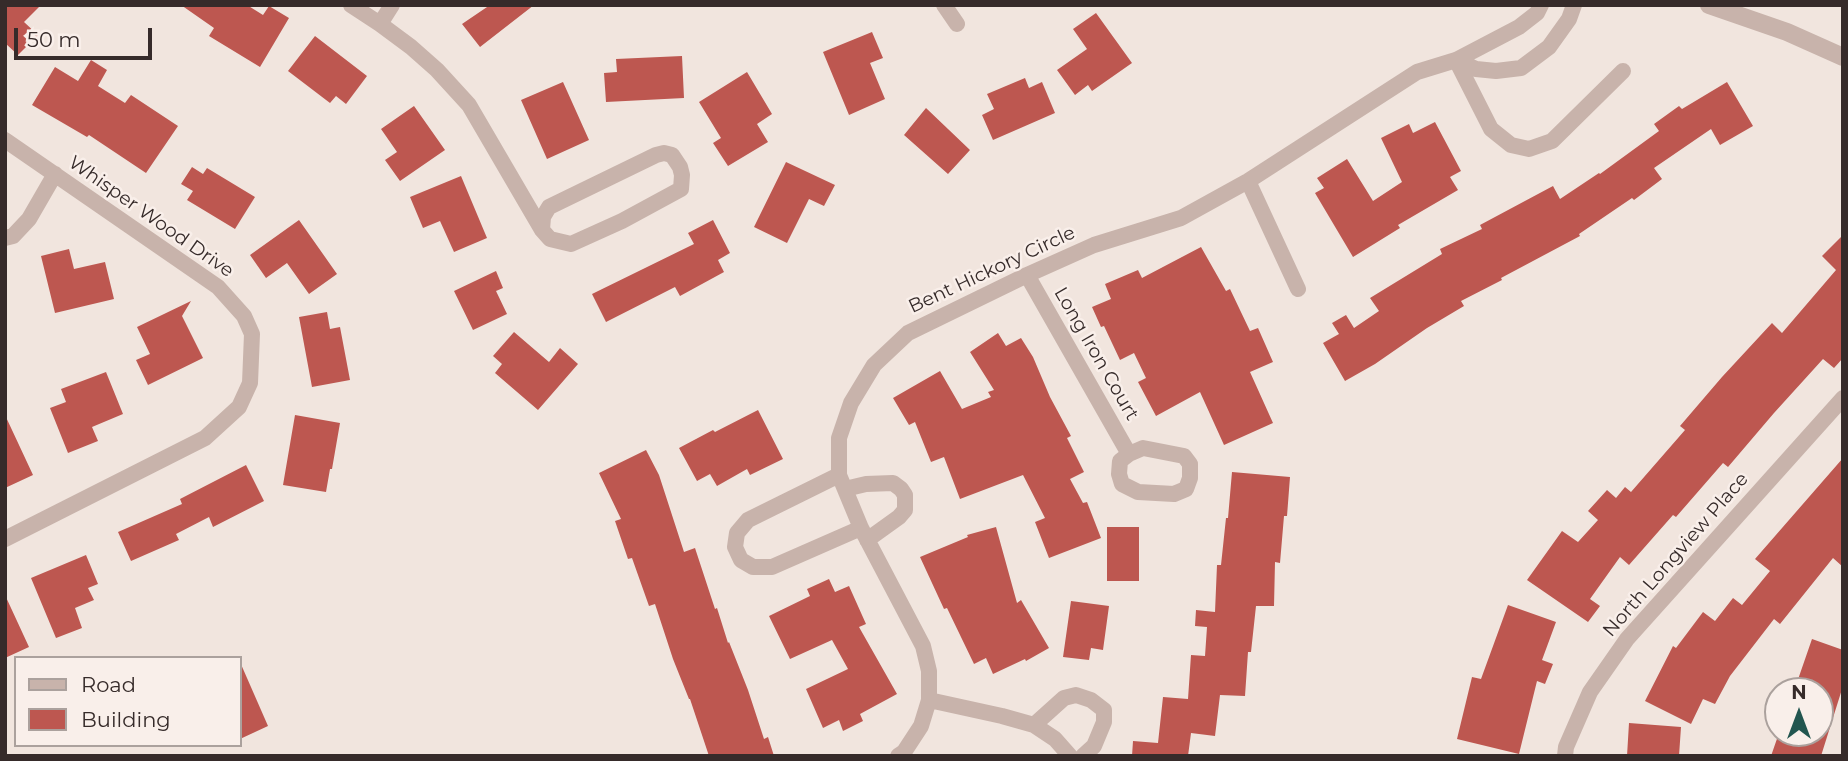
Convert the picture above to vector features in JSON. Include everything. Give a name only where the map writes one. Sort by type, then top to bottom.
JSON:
[{"type":"street","points":[[351,5],[411,47],[437,70],[469,105],[542,230],[550,240],[571,244],[622,221],[681,189],[680,167],[673,155],[656,155],[549,207],[543,217],[542,230]]},
{"type":"street","points":[[380,24],[392,5]]},
{"type":"street","points":[[944,5],[957,24]]},
{"type":"street","name":"Bent Hickory Circle","points":[[898,756],[904,752],[921,726],[929,699],[929,671],[923,646],[864,534],[842,482],[839,438],[851,403],[874,365],[908,333],[1027,275],[1094,245],[1181,218],[1248,181],[1417,72],[1456,60],[1519,27],[1537,13],[1541,5]]},
{"type":"street","points":[[1456,60],[1476,69],[1496,71],[1521,68],[1549,47],[1569,19],[1574,5]]},
{"type":"street","points":[[1709,5],[1787,32],[1843,57]]},
{"type":"street","points":[[1456,60],[1491,129],[1511,145],[1529,149],[1552,141],[1623,71]]},
{"type":"street","name":"Whisper Wood Drive","points":[[5,539],[205,438],[239,407],[250,383],[252,334],[244,316],[218,287],[55,174],[7,146]]},
{"type":"street","points":[[5,238],[13,236],[30,219],[55,174]]},
{"type":"street","points":[[1248,181],[1298,289]]},
{"type":"street","name":"Long Iron Court","points":[[1027,275],[1129,454]]},
{"type":"street","name":"North Longview Place","points":[[1565,756],[1566,747],[1590,692],[1627,639],[1843,398]]},
{"type":"street","points":[[842,482],[893,483],[905,495],[905,510],[899,517],[864,534],[772,567],[753,567],[741,560],[735,547],[737,533],[748,520],[842,482]]},
{"type":"street","points":[[1034,725],[1064,698],[1076,695],[1091,699],[1104,710],[1104,722],[1094,746],[1083,756]]},
{"type":"street","points":[[929,699],[1034,725],[1055,739],[1070,756]]},
{"type":"building","points":[[5,5],[41,5],[24,22],[38,35],[18,55],[5,43]]},
{"type":"building","points":[[181,5],[247,5],[263,15],[269,6],[289,18],[260,67],[209,36],[214,28]]},
{"type":"building","points":[[490,5],[534,5],[480,47],[462,24]]},
{"type":"building","points":[[1096,13],[1132,63],[1092,91],[1088,85],[1075,95],[1057,70],[1087,49],[1073,29]]},
{"type":"building","points":[[872,32],[883,58],[870,63],[885,99],[849,115],[823,52]]},
{"type":"building","points":[[315,36],[367,76],[346,104],[336,96],[330,103],[288,71]]},
{"type":"building","points":[[682,56],[684,98],[606,102],[604,73],[617,72],[616,59]]},
{"type":"building","points":[[91,60],[107,70],[98,86],[125,103],[131,95],[178,126],[146,173],[89,135],[87,137],[32,105],[55,67],[78,81]]},
{"type":"building","points":[[747,72],[772,114],[757,124],[768,142],[728,166],[713,143],[721,138],[699,102]]},
{"type":"building","points":[[1025,78],[1029,88],[1042,82],[1055,113],[993,140],[982,115],[994,109],[987,94]]},
{"type":"building","points":[[563,82],[589,140],[547,159],[521,100]]},
{"type":"building","points":[[1727,82],[1753,126],[1720,145],[1711,129],[1654,168],[1662,179],[1634,200],[1632,198],[1579,234],[1580,236],[1461,301],[1464,306],[1345,381],[1323,343],[1339,334],[1332,323],[1346,315],[1354,328],[1379,311],[1370,298],[1442,254],[1440,249],[1482,229],[1480,225],[1553,186],[1560,199],[1659,131],[1654,124],[1679,106],[1682,109]]},
{"type":"building","points":[[414,106],[445,150],[400,181],[385,160],[397,152],[381,129]]},
{"type":"building","points":[[926,108],[970,150],[948,174],[904,135]]},
{"type":"building","points":[[1435,122],[1461,171],[1450,177],[1458,190],[1398,225],[1400,228],[1353,257],[1315,193],[1324,188],[1317,178],[1347,159],[1373,201],[1402,182],[1381,138],[1409,124],[1413,133]]},
{"type":"building","points":[[786,162],[835,185],[824,206],[809,199],[787,243],[754,227]]},
{"type":"building","points":[[192,167],[203,174],[207,168],[255,197],[235,229],[187,200],[193,191],[181,184]]},
{"type":"building","points":[[461,176],[487,238],[454,252],[440,221],[423,228],[410,197]]},
{"type":"building","points":[[299,220],[337,274],[309,294],[287,263],[266,278],[250,255]]},
{"type":"building","points":[[713,220],[730,253],[718,260],[724,272],[680,296],[675,287],[606,322],[592,294],[694,244],[688,233]]},
{"type":"building","points":[[1843,235],[1843,358],[1834,368],[1823,359],[1728,467],[1723,463],[1629,565],[1620,557],[1590,599],[1600,606],[1588,622],[1527,580],[1562,531],[1578,542],[1598,520],[1588,511],[1607,490],[1616,498],[1625,487],[1631,492],[1685,430],[1680,426],[1772,323],[1782,333],[1836,270],[1822,256]]},
{"type":"building","points":[[1201,247],[1226,291],[1230,289],[1250,331],[1258,328],[1273,362],[1250,372],[1273,423],[1224,445],[1200,392],[1156,416],[1138,382],[1146,378],[1134,353],[1120,360],[1092,307],[1111,299],[1105,284],[1138,270],[1142,278]]},
{"type":"building","points":[[69,249],[74,269],[105,262],[114,299],[55,313],[41,256]]},
{"type":"building","points":[[496,271],[503,288],[496,291],[507,314],[473,330],[454,291]]},
{"type":"building","points":[[191,301],[182,316],[203,358],[148,385],[136,360],[150,354],[137,327]]},
{"type":"building","points":[[327,312],[330,329],[340,327],[350,380],[312,387],[299,317]]},
{"type":"building","points":[[514,332],[549,362],[560,348],[578,364],[538,410],[495,373],[502,364],[493,356]]},
{"type":"building","points":[[998,333],[1006,346],[1021,338],[1033,357],[1071,436],[1067,438],[1084,472],[1070,479],[1083,503],[1087,502],[1101,538],[1049,558],[1035,522],[1045,518],[1023,475],[960,499],[944,457],[931,462],[915,422],[909,425],[893,398],[940,371],[962,409],[991,397],[988,392],[994,390],[970,352]]},
{"type":"building","points":[[106,372],[123,414],[92,427],[98,441],[68,453],[50,408],[66,402],[61,389]]},
{"type":"building","points":[[758,410],[783,459],[750,475],[747,469],[717,486],[710,474],[697,481],[679,448]]},
{"type":"building","points":[[5,415],[33,475],[5,488]]},
{"type":"building","points":[[295,415],[340,423],[326,492],[283,485]]},
{"type":"building","points":[[646,450],[659,475],[684,552],[695,548],[764,739],[768,737],[774,756],[709,756],[655,604],[649,606],[632,558],[628,559],[615,521],[621,519],[599,473]]},
{"type":"building","points":[[1843,458],[1843,567],[1833,558],[1780,624],[1774,619],[1730,676],[1715,704],[1703,699],[1691,724],[1645,701],[1673,646],[1676,648],[1703,612],[1715,621],[1733,598],[1742,605],[1770,571],[1755,559]]},
{"type":"building","points":[[246,465],[264,501],[213,527],[209,517],[176,534],[179,540],[131,561],[118,532],[182,504],[180,499]]},
{"type":"building","points":[[1232,472],[1290,477],[1280,563],[1275,562],[1274,606],[1256,606],[1251,652],[1248,652],[1245,696],[1220,695],[1215,736],[1191,733],[1188,756],[1132,756],[1133,741],[1158,743],[1163,697],[1188,699],[1191,655],[1205,656],[1207,627],[1195,626],[1196,610],[1215,612],[1217,565],[1221,565]]},
{"type":"building","points":[[996,527],[1017,603],[1021,600],[1049,648],[1026,661],[1025,659],[993,674],[986,658],[974,664],[920,557],[968,537],[967,535]]},
{"type":"building","points":[[1107,527],[1139,527],[1139,581],[1107,581]]},
{"type":"building","points":[[86,555],[98,584],[88,588],[94,600],[75,608],[82,628],[56,638],[31,578]]},
{"type":"building","points":[[829,579],[835,592],[849,586],[866,624],[859,627],[897,694],[860,714],[863,721],[843,731],[839,720],[823,728],[806,689],[848,669],[832,640],[790,659],[769,616],[810,596],[807,589]]},
{"type":"building","points":[[5,595],[29,647],[5,658]]},
{"type":"building","points":[[1071,601],[1109,606],[1103,650],[1091,648],[1089,660],[1063,657]]},
{"type":"building","points":[[1508,605],[1556,622],[1542,660],[1553,664],[1545,684],[1537,681],[1519,754],[1457,739],[1472,677],[1481,679]]},
{"type":"building","points":[[1812,639],[1843,650],[1843,686],[1834,715],[1834,677],[1799,677]]},
{"type":"building","points":[[242,667],[268,726],[242,738]]},
{"type":"building","points":[[1629,723],[1681,727],[1679,756],[1627,756]]},
{"type":"building","points":[[1774,747],[1824,747],[1821,756],[1771,756]]}]
